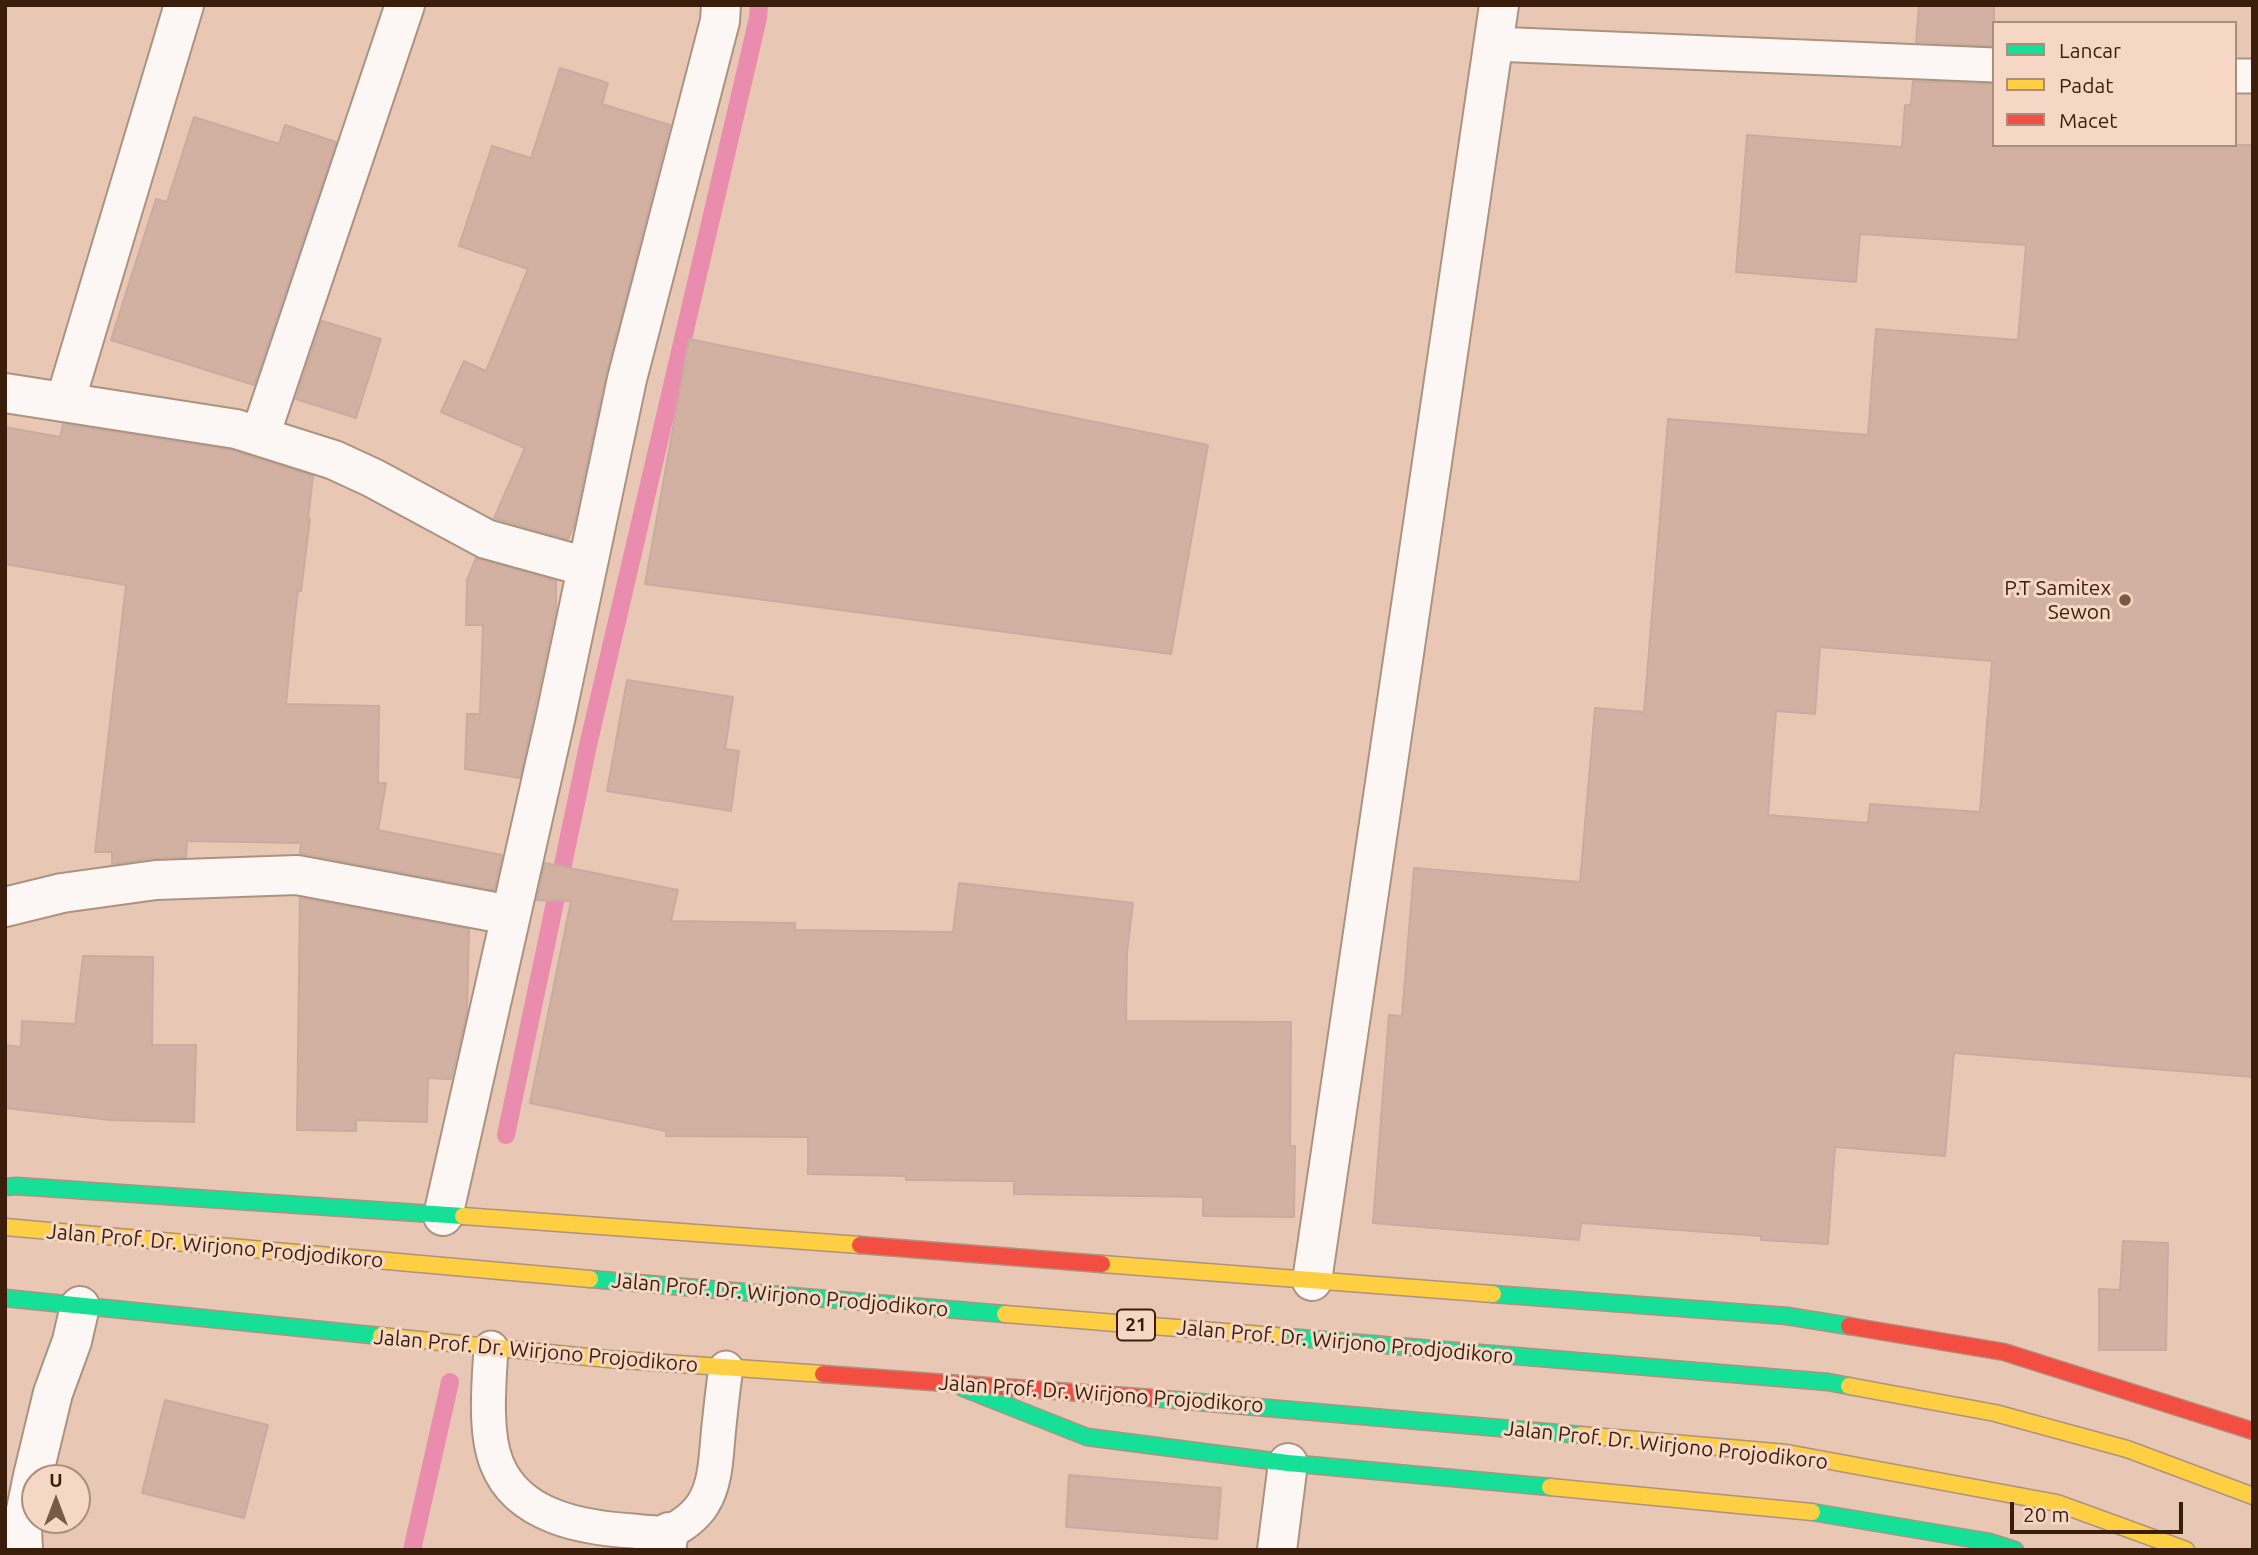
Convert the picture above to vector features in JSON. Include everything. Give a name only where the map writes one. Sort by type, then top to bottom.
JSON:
[{"type":"main road","points":[[5,1187],[619,1227],[1787,1316],[2004,1352],[2253,1431]]},
{"type":"main road","name":"Jalan Prof. Dr. Wirjono Prodjodikoro","points":[[5,1227],[435,1266],[1828,1382],[2008,1416],[2127,1449],[2253,1496]]},
{"type":"main road","name":"Jalan Prof. Dr. Wirjono Projodikoro","points":[[5,1298],[491,1348],[726,1368],[1241,1404],[1787,1453],[2057,1503],[2186,1550]]},
{"type":"main road","points":[[951,1383],[1087,1437],[1288,1463],[1808,1511],[1990,1542],[2015,1550]]},
{"type":"street","points":[[65,402],[184,5]]},
{"type":"street","points":[[260,436],[405,5]]},
{"type":"street","points":[[443,1216],[627,379],[720,21],[721,5]]},
{"type":"street","points":[[1312,1281],[1499,5]]},
{"type":"street","points":[[5,393],[236,429],[260,436],[334,460],[486,539],[587,567]]},
{"type":"street","points":[[5,907],[62,893],[156,880],[297,875],[510,915]]},
{"type":"street","points":[[23,1550],[22,1529],[33,1476],[53,1393],[72,1341],[80,1306]]},
{"type":"street","points":[[1277,1550],[1288,1463]]},
{"type":"lane","points":[[1494,44],[1992,65]]},
{"type":"lane","points":[[491,1348],[491,1442],[498,1466],[520,1498],[550,1514],[576,1523],[668,1541],[703,1505],[709,1492],[726,1368]]},
{"type":"building","points":[[1919,5],[1994,5],[1992,46],[1916,42]]},
{"type":"building","points":[[560,68],[608,83],[602,104],[670,125],[606,374],[573,528],[568,539],[494,518],[525,448],[441,412],[464,361],[486,371],[528,269],[459,246],[492,146],[531,158]]},
{"type":"building","points":[[1913,81],[1992,84],[1992,147],[2253,145],[2253,1077],[1954,1053],[1945,1156],[1835,1147],[1828,1244],[1761,1240],[1761,1236],[1581,1223],[1579,1240],[1373,1223],[1389,1015],[1402,1016],[1414,868],[1580,882],[1595,708],[1644,712],[1668,419],[1868,435],[1876,329],[2018,340],[2026,245],[1860,234],[1856,282],[1736,272],[1747,135],[1902,147],[1905,105],[1911,105]],"holes":[[[1820,647],[1992,661],[1980,812],[1870,804],[1868,823],[1768,815],[1776,711],[1815,714]]]},
{"type":"building","points":[[194,117],[279,144],[285,125],[336,142],[254,385],[111,340],[156,199],[167,202]]},
{"type":"building","points":[[322,321],[381,339],[356,418],[296,399]]},
{"type":"building","points":[[689,339],[1208,445],[1171,654],[645,584]]},
{"type":"building","points":[[63,424],[231,450],[313,476],[286,704],[379,706],[378,783],[386,783],[378,830],[502,855],[494,890],[300,853],[301,843],[187,841],[186,857],[153,858],[112,864],[112,852],[95,852],[126,585],[5,564],[5,427],[60,437]]},
{"type":"building","points":[[476,558],[556,581],[556,609],[520,778],[465,769],[467,714],[480,714],[483,625],[466,625],[467,580]]},
{"type":"building","points":[[627,680],[733,697],[725,749],[739,751],[731,811],[607,791]]},
{"type":"building","points":[[545,863],[678,890],[671,921],[795,923],[795,930],[953,932],[959,883],[1133,903],[1127,953],[1126,1021],[1291,1022],[1290,1146],[1295,1146],[1294,1217],[1203,1216],[1203,1197],[1014,1194],[1014,1181],[906,1180],[906,1176],[808,1174],[808,1137],[666,1136],[666,1131],[530,1103],[571,901],[537,900]]},
{"type":"building","points":[[300,898],[469,929],[467,1012],[451,1079],[428,1078],[427,1122],[356,1120],[356,1131],[297,1130]]},
{"type":"building","points":[[83,956],[153,957],[152,1045],[196,1045],[194,1122],[110,1120],[5,1108],[5,1045],[21,1047],[22,1021],[75,1024]]},
{"type":"building","points":[[2123,1241],[2168,1243],[2166,1350],[2099,1350],[2099,1289],[2120,1290]]},
{"type":"building","points":[[165,1400],[268,1425],[244,1518],[142,1493]]},
{"type":"building","points":[[1069,1475],[1221,1488],[1217,1539],[1066,1527]]},
{"type":"waterway","points":[[506,1135],[589,741],[759,5]]},
{"type":"waterway","points":[[412,1550],[450,1382]]},
{"type":"traffic: fast","points":[[5,1187],[463,1216]]},
{"type":"traffic: fast","points":[[590,1279],[1005,1314]]},
{"type":"traffic: fast","points":[[1493,1294],[1787,1316],[1849,1326]]},
{"type":"traffic: fast","points":[[5,1298],[381,1336]]},
{"type":"traffic: fast","points":[[1276,1336],[1828,1382],[1849,1386]]},
{"type":"traffic: fast","points":[[963,1388],[1087,1437],[1288,1463],[1550,1487]]},
{"type":"traffic: fast","points":[[1152,1398],[1581,1435]]},
{"type":"traffic: fast","points":[[1812,1512],[1990,1542],[2015,1550]]},
{"type":"traffic: slow","points":[[463,1216],[860,1245]]},
{"type":"traffic: slow","points":[[5,1227],[590,1279]]},
{"type":"traffic: slow","points":[[1102,1264],[1493,1294]]},
{"type":"traffic: slow","points":[[1005,1314],[1276,1336]]},
{"type":"traffic: slow","points":[[381,1336],[608,1359],[823,1374]]},
{"type":"traffic: slow","points":[[1849,1386],[1995,1413],[2127,1449],[2253,1496]]},
{"type":"traffic: slow","points":[[1581,1435],[1787,1453],[2057,1503],[2186,1550]]},
{"type":"traffic: slow","points":[[1550,1487],[1812,1512]]},
{"type":"traffic: jam","points":[[860,1245],[1102,1264]]},
{"type":"traffic: jam","points":[[1849,1326],[2004,1352],[2253,1431]]},
{"type":"traffic: jam","points":[[823,1374],[1152,1398]]},
{"type":"place","name":"P.T Samitex Sewon","points":[[2125,600]]}]
